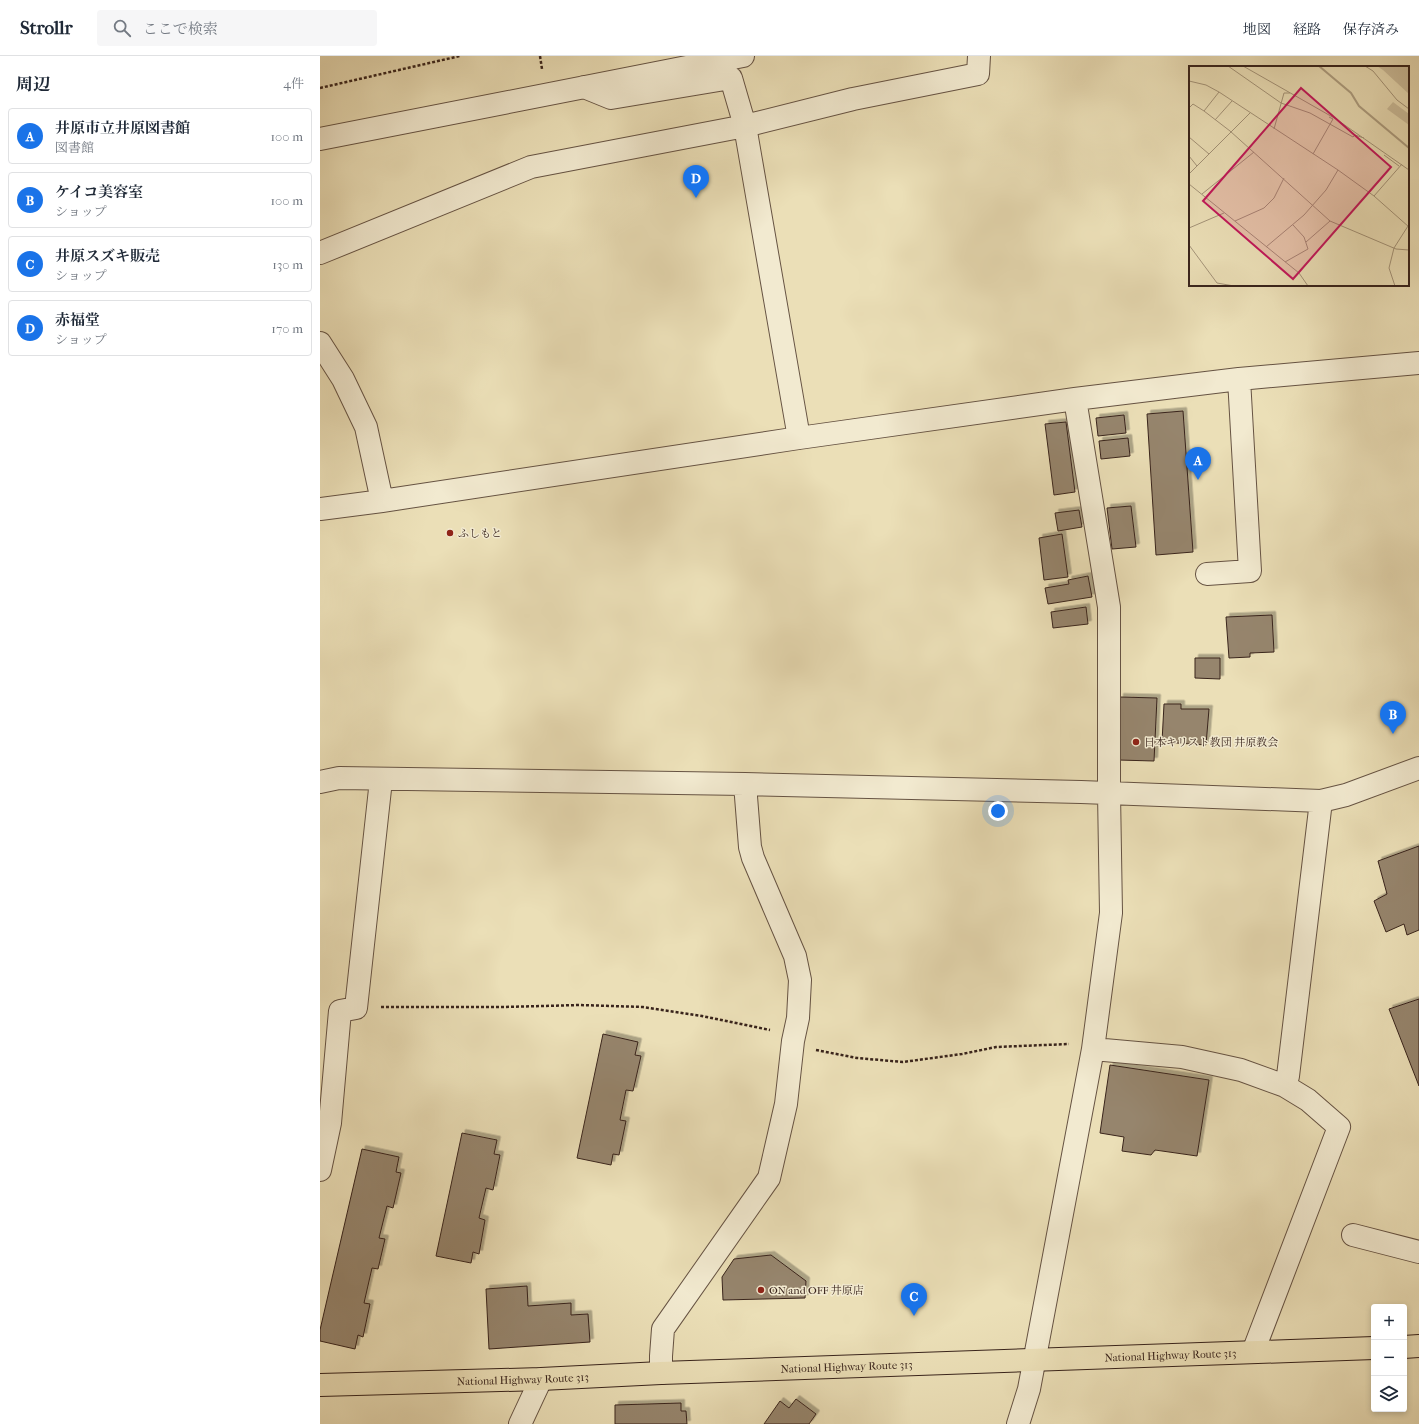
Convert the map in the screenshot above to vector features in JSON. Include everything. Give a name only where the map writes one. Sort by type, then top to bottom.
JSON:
[{"type":"highway","points":[[1407,1347],[1419,1346]]},
{"type":"highway","name":"National Highway Route 313","points":[[320,1385],[541,1379],[661,1373],[1371,1348]]},
{"type":"street","points":[[320,139],[743,56]]},
{"type":"street","points":[[320,253],[531,167],[745,126],[853,99],[978,74],[979,56]]},
{"type":"street","points":[[584,87],[611,98],[732,78],[745,126],[799,438]]},
{"type":"street","points":[[320,343],[343,379],[366,427],[382,501]]},
{"type":"street","points":[[320,509],[799,438],[1075,400],[1239,379],[1419,363]]},
{"type":"street","points":[[1207,574],[1250,571],[1239,379]]},
{"type":"street","points":[[1018,1424],[1029,1389],[1093,1046],[1111,913],[1109,793],[1109,606],[1075,400]]},
{"type":"street","points":[[320,782],[339,778],[381,780],[745,784],[1109,793],[1321,801],[1346,796],[1419,768]]},
{"type":"street","points":[[320,1170],[330,1123],[340,1012],[356,1008],[381,780]]},
{"type":"street","points":[[661,1373],[663,1329],[770,1178],[786,1104],[793,1041],[798,1018],[800,980],[795,956],[750,848],[745,784]]},
{"type":"street","points":[[1285,1086],[1289,1068],[1321,801]]},
{"type":"street","points":[[1093,1046],[1182,1057],[1241,1070],[1285,1086],[1308,1100],[1339,1127],[1254,1352]]},
{"type":"street","points":[[1353,1235],[1419,1252]]},
{"type":"street","points":[[520,1424],[541,1379]]},
{"type":"path","points":[[320,88],[460,56]]},
{"type":"path","points":[[540,56],[542,71]]},
{"type":"path","points":[[356,1008],[580,1005],[643,1008],[702,1016],[780,1033],[803,1047],[857,1058],[903,1062],[962,1054],[996,1047],[1093,1046]]},
{"type":"building","points":[[1183,411],[1193,552],[1156,555],[1147,414]]},
{"type":"building","points":[[1124,415],[1126,433],[1098,436],[1096,418]]},
{"type":"building","points":[[1066,422],[1075,492],[1054,495],[1045,424]]},
{"type":"building","points":[[1128,438],[1130,456],[1101,459],[1099,441]]},
{"type":"building","points":[[1131,506],[1136,547],[1112,549],[1107,508]]},
{"type":"building","points":[[1079,510],[1082,527],[1058,531],[1055,513]]},
{"type":"building","points":[[1062,534],[1068,577],[1044,580],[1039,538]]},
{"type":"building","points":[[1088,576],[1092,597],[1048,604],[1045,588],[1069,584],[1068,580]]},
{"type":"building","points":[[1086,607],[1088,624],[1053,628],[1051,612]]},
{"type":"building","points":[[1272,615],[1274,652],[1250,653],[1250,657],[1229,658],[1226,617]]},
{"type":"building","points":[[1195,658],[1220,658],[1220,679],[1195,678]]},
{"type":"building","points":[[1120,697],[1157,698],[1154,761],[1118,760]]},
{"type":"building","points":[[1164,704],[1181,704],[1181,709],[1209,709],[1206,745],[1162,742]]},
{"type":"building","points":[[1419,846],[1419,930],[1407,935],[1404,924],[1386,932],[1374,901],[1387,894],[1378,861]]},
{"type":"building","points":[[1419,999],[1419,1086],[1389,1009]]},
{"type":"building","points":[[603,1034],[638,1042],[635,1055],[641,1056],[633,1091],[626,1090],[620,1120],[626,1121],[619,1155],[613,1154],[611,1165],[577,1158]]},
{"type":"building","points":[[1110,1065],[1209,1080],[1197,1156],[1155,1150],[1151,1155],[1122,1151],[1124,1137],[1100,1133]]},
{"type":"building","points":[[462,1133],[497,1140],[494,1154],[500,1155],[493,1190],[486,1188],[479,1218],[485,1220],[479,1254],[473,1252],[471,1263],[436,1256]]},
{"type":"building","points":[[362,1149],[399,1157],[396,1172],[401,1173],[393,1208],[387,1206],[379,1238],[385,1239],[378,1269],[372,1268],[364,1303],[370,1304],[363,1337],[358,1335],[355,1349],[320,1341],[320,1330]]},
{"type":"building","points":[[771,1255],[806,1281],[805,1298],[723,1300],[722,1277],[734,1259]]},
{"type":"building","points":[[527,1286],[528,1306],[571,1303],[571,1315],[588,1314],[590,1342],[489,1349],[486,1289]]},
{"type":"building","points":[[796,1399],[816,1414],[809,1424],[764,1424],[780,1401],[789,1408]]},
{"type":"building","points":[[681,1403],[681,1411],[686,1411],[687,1424],[615,1424],[615,1405]]},
{"type":"place","name":"赤福堂","points":[[696,198]]},
{"type":"place","name":"井原市立井原図書館","points":[[1198,480]]},
{"type":"place","name":"ふしもと","points":[[450,533]]},
{"type":"place","name":"ケイコ美容室","points":[[1393,734]]},
{"type":"place","name":"日本キリスト教団 井原教会","points":[[1136,742]]},
{"type":"place","name":"ON and OFF 井原店","points":[[761,1290]]},
{"type":"place","name":"井原スズキ販売","points":[[914,1316]]}]
